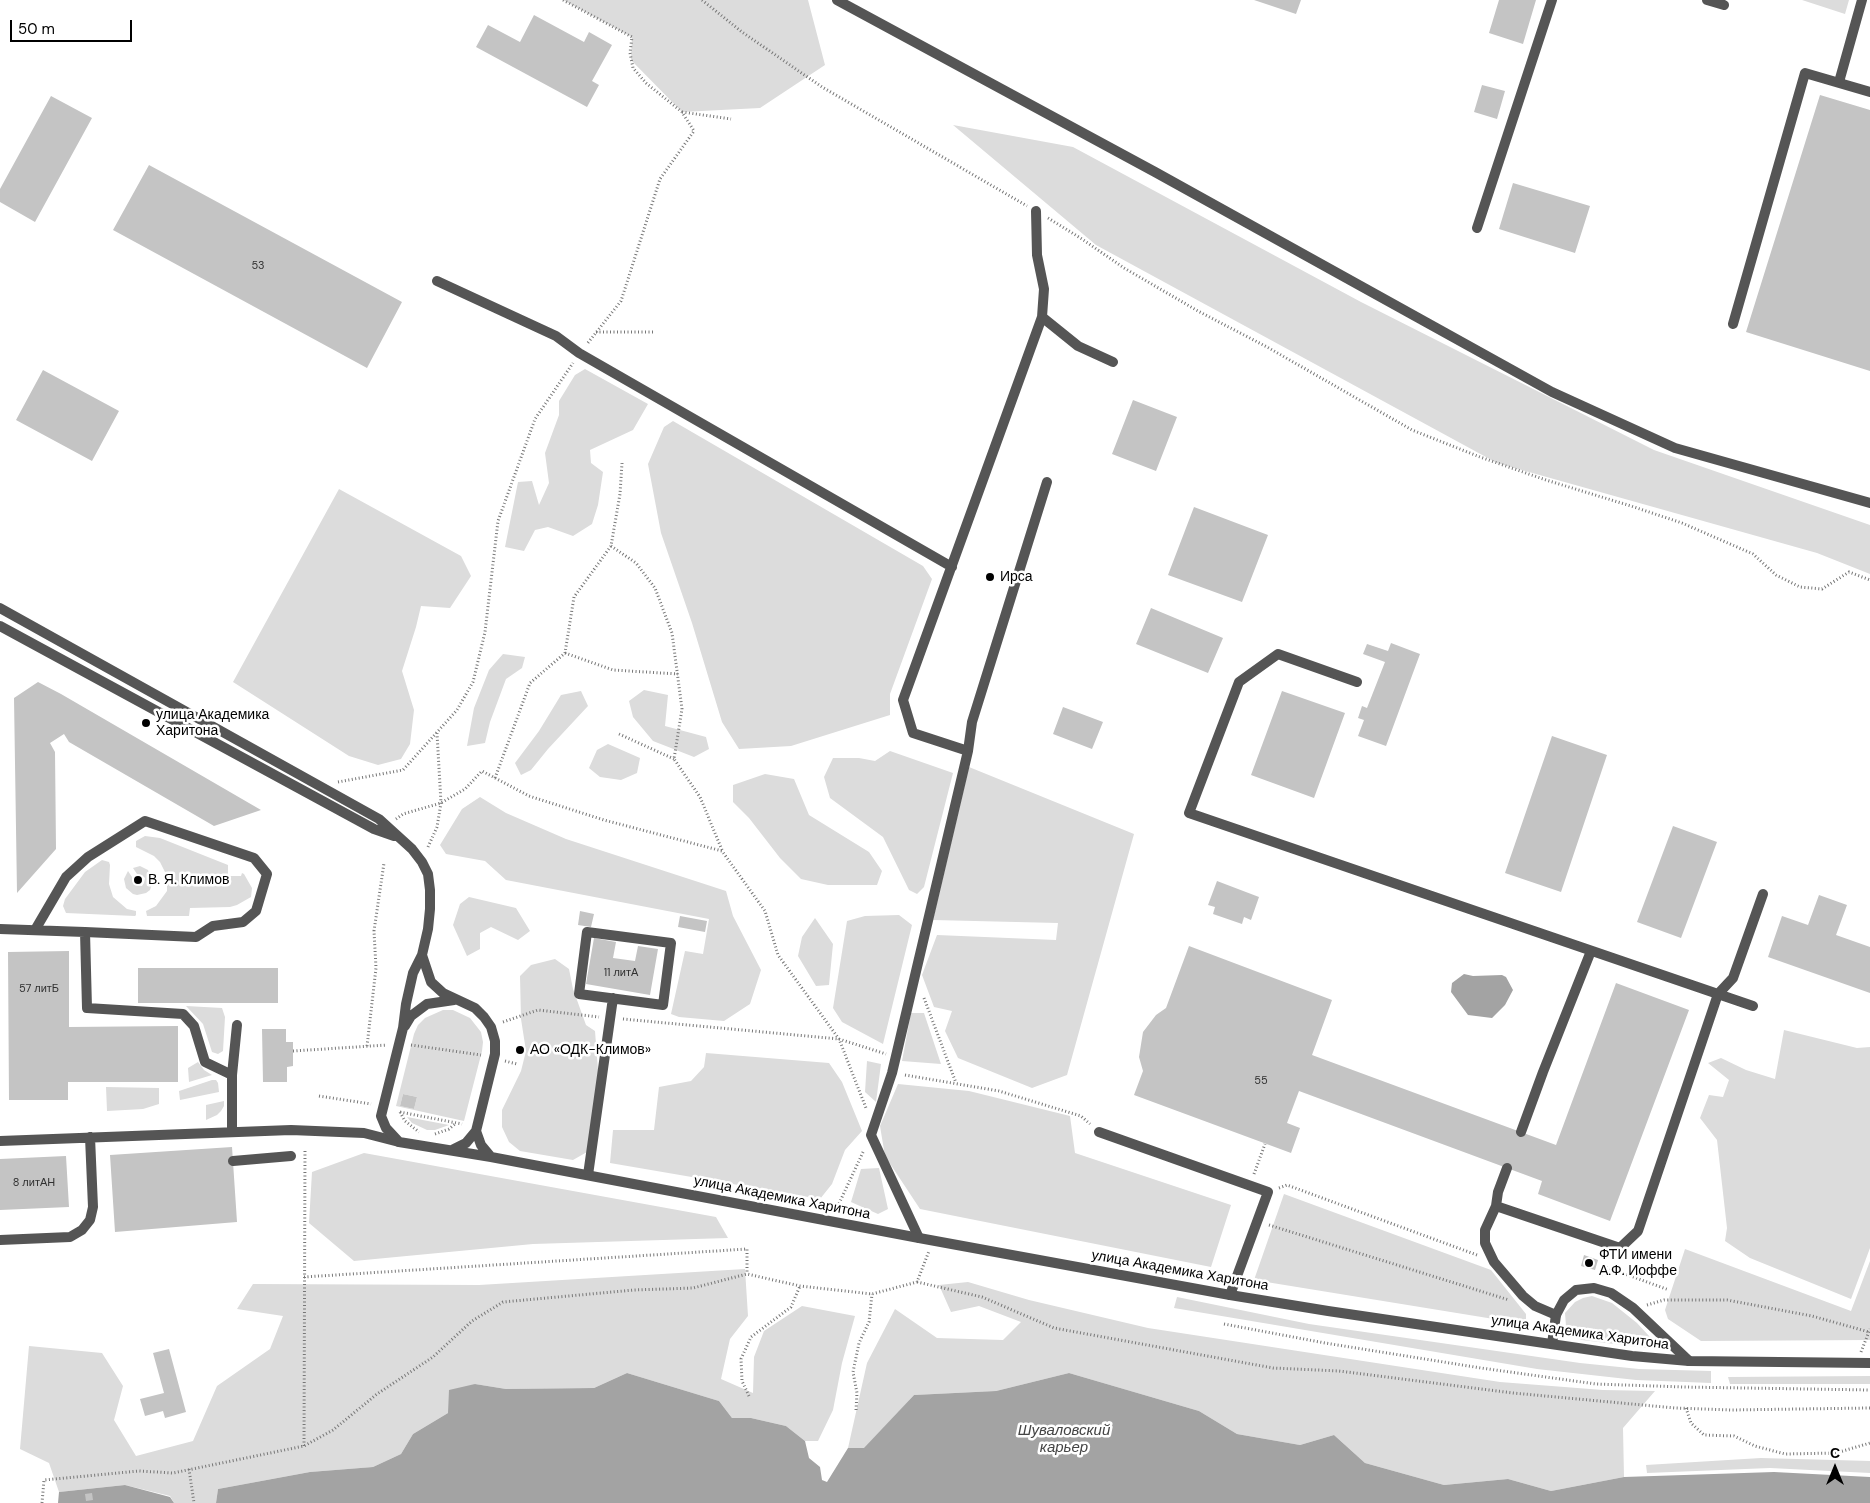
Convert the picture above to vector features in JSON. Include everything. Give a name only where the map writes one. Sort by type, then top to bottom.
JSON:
[{"type":"street","points":[[837,0],[1155,172],[1552,392],[1674,448],[1870,503]]},
{"type":"street","points":[[1477,228],[1552,0]]},
{"type":"street","points":[[1707,0],[1724,5]]},
{"type":"street","points":[[1838,82],[1862,0]]},
{"type":"street","points":[[1733,324],[1805,73],[1870,92]]},
{"type":"street","points":[[968,751],[913,733],[903,700],[1042,317],[1044,288],[1037,255],[1036,211]]},
{"type":"street","points":[[436,281],[556,336],[579,353],[952,567]]},
{"type":"street","points":[[1042,317],[1078,346],[1113,362]]},
{"type":"street","points":[[919,1238],[871,1135],[892,1073],[968,751],[972,722],[1047,482]]},
{"type":"street","points":[[0,608],[378,819],[412,849],[422,862],[428,874],[430,909],[422,955],[413,973],[403,1028],[381,1116],[386,1128],[399,1142]]},
{"type":"street","points":[[10,613],[1,629],[374,829],[397,837]]},
{"type":"street","points":[[1357,682],[1278,654],[1239,682],[1190,813],[1753,1006]]},
{"type":"street","points":[[0,929],[196,937],[213,926],[242,922],[256,911],[267,874],[254,858],[145,821],[88,857],[66,876],[35,930]]},
{"type":"street","points":[[1496,1206],[1620,1248],[1638,1231],[1718,994],[1734,978],[1763,894]]},
{"type":"street","points":[[85,932],[87,1008],[183,1014],[194,1026],[205,1062],[232,1075]]},
{"type":"street","points":[[587,932],[671,943],[663,1005],[613,998],[580,994],[587,932]]},
{"type":"street","points":[[1521,1132],[1591,951]]},
{"type":"street","points":[[422,955],[431,982],[454,1000],[475,1008],[484,1017],[495,1041],[494,1058],[476,1131],[466,1143],[452,1150]]},
{"type":"street","points":[[588,1175],[613,998]]},
{"type":"street","points":[[403,1028],[411,1016],[427,1004],[454,1000]]},
{"type":"street","points":[[232,1132],[232,1075],[237,1025]]},
{"type":"street","name":"улица Академика Харитона","points":[[0,1141],[291,1130],[355,1133],[1230,1295],[1552,1344],[1632,1356],[1689,1361],[1870,1363]]},
{"type":"street","points":[[476,1131],[481,1145],[491,1157]]},
{"type":"street","points":[[1100,1132],[1268,1192],[1230,1295]]},
{"type":"street","points":[[0,1240],[70,1237],[82,1230],[90,1220],[93,1207],[90,1137]]},
{"type":"street","points":[[233,1161],[291,1156]]},
{"type":"street","points":[[1508,1168],[1498,1192],[1496,1206],[1485,1230],[1486,1243],[1494,1262],[1523,1296],[1535,1306],[1556,1315]]},
{"type":"street","points":[[1552,1344],[1556,1315],[1564,1300],[1576,1290],[1594,1288],[1611,1293],[1633,1308],[1689,1361]]},
{"type":"path","points":[[332,783],[403,770],[457,710],[473,682],[486,632],[498,521],[535,419],[579,353],[622,301],[660,179],[694,131],[682,112],[646,83],[633,68],[630,53],[632,37],[563,0]]},
{"type":"path","points":[[702,0],[742,32],[822,88],[1036,211],[1082,239],[1124,268],[1198,311],[1267,347],[1412,430],[1480,457],[1546,480],[1682,523],[1753,554],[1776,575],[1800,587],[1822,588],[1849,572],[1870,580]]},
{"type":"path","points":[[682,112],[731,119]]},
{"type":"path","points":[[596,332],[655,332]]},
{"type":"path","points":[[495,778],[530,683],[565,654],[574,597],[611,546],[620,494],[622,463]]},
{"type":"path","points":[[611,546],[636,563],[655,588],[672,633],[682,708],[674,759]]},
{"type":"path","points":[[565,654],[613,670],[678,674]]},
{"type":"path","points":[[428,847],[436,827],[441,803],[437,733]]},
{"type":"path","points":[[619,734],[674,759],[700,797],[722,851],[765,912],[778,955],[838,1039],[867,1112]]},
{"type":"path","points":[[395,819],[403,814],[441,803],[465,789],[482,771],[529,796],[604,820],[722,851]]},
{"type":"path","points":[[367,1046],[376,968],[374,930],[384,863]]},
{"type":"path","points":[[915,975],[956,1084]]},
{"type":"path","points":[[490,1027],[538,1010],[838,1039],[895,1057]]},
{"type":"path","points":[[293,1051],[412,1045],[494,1058],[517,1064]]},
{"type":"path","points":[[892,1073],[999,1091],[1081,1116],[1100,1132]]},
{"type":"path","points":[[320,1096],[371,1104]]},
{"type":"path","points":[[395,1111],[462,1124]]},
{"type":"path","points":[[400,1112],[412,1128],[422,1133]]},
{"type":"path","points":[[432,1135],[450,1129],[456,1123]]},
{"type":"path","points":[[834,1213],[871,1135]]},
{"type":"path","points":[[1250,1186],[1265,1144]]},
{"type":"path","points":[[304,1446],[305,1150]]},
{"type":"path","points":[[1268,1192],[1287,1185],[1494,1262]]},
{"type":"path","points":[[1256,1222],[1510,1300]]},
{"type":"path","points":[[917,1282],[932,1241]]},
{"type":"path","points":[[304,1277],[747,1249],[747,1274]]},
{"type":"path","points":[[1601,1276],[1603,1266],[1669,1290]]},
{"type":"path","points":[[42,1503],[44,1480],[139,1471],[173,1473],[304,1446],[333,1430],[377,1394],[433,1357],[472,1321],[503,1302],[634,1290],[693,1288],[747,1274],[800,1286],[872,1294],[917,1282],[982,1297],[1054,1328],[1273,1368],[1339,1371],[1513,1393],[1686,1408],[1731,1410],[1870,1408]]},
{"type":"path","points":[[749,1396],[742,1381],[741,1359],[751,1337],[792,1307],[800,1286]]},
{"type":"path","points":[[856,1410],[857,1393],[853,1372],[859,1343],[869,1322],[872,1294]]},
{"type":"path","points":[[1633,1308],[1664,1300],[1726,1300],[1812,1316],[1870,1331],[1857,1363]]},
{"type":"path","points":[[1224,1324],[1325,1343],[1596,1384],[1870,1390]]},
{"type":"path","points":[[1686,1408],[1691,1423],[1704,1435],[1734,1436],[1755,1446],[1785,1454],[1836,1453],[1870,1443]]},
{"type":"path","points":[[189,1469],[194,1503]]},
{"type":"shaded area","points":[[563,0],[808,0],[825,65],[760,108],[682,112],[631,60],[632,37]]},
{"type":"shaded area","points":[[1802,0],[1849,0],[1845,14]]},
{"type":"shaded area","points":[[953,125],[1073,147],[1361,302],[1654,450],[1870,525],[1870,574],[1817,553],[1497,463],[1096,245]]},
{"type":"shaded area","points":[[585,369],[648,404],[633,430],[590,450],[591,463],[603,472],[598,505],[592,524],[573,536],[548,527],[535,530],[524,551],[505,547],[518,482],[532,481],[539,505],[549,483],[545,453],[559,415],[559,401],[575,375]]},
{"type":"shaded area","points":[[673,421],[923,566],[932,579],[890,694],[890,715],[791,746],[739,749],[722,722],[692,623],[661,533],[648,464],[664,427]]},
{"type":"shaded area","points":[[339,489],[461,556],[471,576],[450,608],[421,606],[402,671],[414,710],[410,744],[401,759],[378,765],[349,756],[233,682]]},
{"type":"shaded area","points":[[503,654],[525,657],[522,668],[506,679],[490,722],[485,743],[467,746],[474,708],[489,670]]},
{"type":"shaded area","points":[[644,690],[668,695],[665,726],[706,737],[709,749],[694,757],[653,741],[633,717],[629,701]]},
{"type":"shaded area","points":[[581,691],[588,706],[531,770],[521,775],[515,763],[539,731],[561,695]]},
{"type":"shaded area","points":[[608,744],[640,758],[637,773],[621,780],[600,777],[589,768],[597,750]]},
{"type":"shaded area","points":[[890,751],[953,773],[924,887],[917,894],[909,890],[883,837],[830,798],[824,777],[833,758],[859,758],[875,761]]},
{"type":"shaded area","points":[[969,767],[1134,834],[1067,1075],[1032,1088],[958,1058],[945,1031],[952,1011],[934,1007],[922,975],[937,935],[1056,940],[1058,923],[933,920]]},
{"type":"shaded area","points":[[765,774],[794,779],[809,815],[869,852],[882,871],[877,885],[828,885],[801,879],[780,858],[749,818],[733,802],[733,785]]},
{"type":"shaded area","points":[[480,797],[506,813],[566,839],[726,891],[733,916],[761,970],[750,1004],[724,1021],[679,1017],[671,1014],[685,951],[703,954],[709,919],[506,880],[485,861],[446,854],[440,845],[462,809]]},
{"type":"shaded area","points":[[145,836],[160,838],[228,865],[228,876],[241,876],[242,873],[244,874],[252,888],[251,897],[230,907],[190,908],[189,916],[147,916],[146,911],[156,906],[167,891],[167,876],[160,862],[154,856],[136,847],[136,841]]},
{"type":"shaded area","points":[[102,860],[109,862],[110,865],[109,884],[113,897],[127,909],[136,911],[135,916],[66,913],[63,906],[65,899],[85,872]]},
{"type":"shaded area","points":[[140,866],[148,870],[153,881],[150,890],[137,895],[126,888],[124,879],[128,871],[134,885],[142,886],[145,878],[137,874],[133,868]]},
{"type":"shaded area","points":[[469,897],[516,908],[530,931],[518,940],[491,927],[480,933],[480,949],[467,956],[453,925],[460,904]]},
{"type":"shaded area","points":[[899,915],[912,925],[883,1044],[842,1022],[833,1008],[847,921],[865,916]]},
{"type":"shaded area","points":[[815,918],[833,944],[829,985],[816,986],[798,956],[802,937]]},
{"type":"shaded area","points":[[555,959],[569,969],[573,989],[586,1025],[595,1031],[599,1083],[587,1152],[573,1160],[520,1151],[509,1142],[502,1127],[502,1110],[521,1071],[526,1051],[521,1019],[520,976],[531,965]]},
{"type":"shaded area","points":[[186,1006],[222,1008],[225,1017],[223,1051],[218,1054],[212,1052],[203,1024]]},
{"type":"shaded area","points":[[443,1010],[453,1010],[470,1018],[481,1032],[482,1051],[464,1121],[396,1106],[414,1034],[418,1025],[425,1018]],"holes":[[[403,1094],[417,1097],[414,1109],[400,1106]]]},
{"type":"shaded area","points":[[911,1013],[924,1013],[941,1064],[902,1061]]},
{"type":"shaded area","points":[[1784,1030],[1857,1048],[1870,1047],[1870,1248],[1851,1299],[1750,1258],[1725,1241],[1727,1228],[1717,1140],[1700,1118],[1709,1095],[1723,1097],[1729,1080],[1708,1063],[1721,1058],[1746,1070],[1775,1079]]},
{"type":"shaded area","points":[[706,1053],[829,1063],[842,1082],[862,1131],[845,1150],[832,1184],[820,1199],[610,1163],[613,1130],[654,1130],[659,1087],[691,1081],[704,1067]]},
{"type":"shaded area","points":[[867,1061],[881,1064],[876,1102],[865,1092]]},
{"type":"shaded area","points":[[198,1062],[204,1070],[212,1075],[189,1082],[188,1068]]},
{"type":"shaded area","points":[[216,1080],[218,1083],[219,1092],[180,1100],[179,1091]]},
{"type":"shaded area","points":[[898,1084],[969,1091],[1070,1116],[1075,1153],[1231,1205],[1211,1267],[920,1209],[885,1156],[880,1126]]},
{"type":"shaded area","points":[[106,1087],[159,1088],[159,1104],[143,1109],[107,1111]]},
{"type":"shaded area","points":[[224,1101],[221,1111],[206,1120],[206,1105]]},
{"type":"shaded area","points":[[407,1117],[449,1125],[435,1130],[427,1130],[412,1123]]},
{"type":"shaded area","points":[[364,1153],[716,1217],[728,1238],[533,1244],[354,1261],[309,1223],[312,1172]]},
{"type":"shaded area","points":[[879,1168],[888,1209],[878,1214],[851,1202],[861,1169]]},
{"type":"shaded area","points":[[1284,1194],[1491,1270],[1526,1314],[1526,1321],[1506,1321],[1254,1280]]},
{"type":"shaded area","points":[[1685,1249],[1851,1311],[1870,1261],[1870,1340],[1701,1341],[1668,1319],[1665,1310]]},
{"type":"shaded area","points":[[745,1269],[748,1316],[730,1339],[721,1379],[753,1393],[754,1357],[764,1331],[802,1306],[855,1316],[842,1363],[833,1410],[818,1441],[805,1441],[786,1426],[751,1418],[732,1418],[719,1401],[627,1373],[594,1388],[506,1389],[475,1384],[448,1413],[413,1434],[401,1454],[373,1467],[310,1472],[218,1489],[216,1503],[174,1503],[170,1496],[125,1485],[59,1492],[49,1463],[20,1449],[29,1346],[102,1353],[123,1386],[114,1420],[136,1456],[193,1441],[217,1386],[270,1349],[283,1316],[237,1309],[253,1284],[479,1285]]},
{"type":"shaded area","points":[[968,1282],[1029,1300],[1148,1328],[1500,1382],[1603,1390],[1655,1391],[1623,1428],[1624,1477],[1551,1491],[1508,1479],[1444,1485],[1365,1463],[1334,1435],[1300,1445],[1237,1434],[1199,1411],[1069,1373],[996,1391],[914,1395],[864,1449],[848,1448],[867,1363],[895,1309],[937,1338],[1003,1340],[1021,1322],[979,1306],[951,1312],[939,1285]]},
{"type":"shaded area","points":[[1592,1296],[1612,1303],[1637,1323],[1650,1337],[1650,1346],[1647,1348],[1582,1340],[1574,1337],[1566,1326],[1565,1313],[1575,1302]]},
{"type":"shaded area","points":[[1177,1297],[1309,1324],[1580,1363],[1639,1369],[1711,1371],[1711,1383],[1636,1380],[1537,1369],[1174,1308]]},
{"type":"shaded area","points":[[1870,1376],[1870,1384],[1730,1384],[1728,1377]]},
{"type":"shaded area","points":[[1761,1458],[1870,1461],[1870,1473],[1770,1468],[1647,1473],[1646,1465]]},
{"type":"water","points":[[1464,974],[1473,976],[1502,975],[1506,977],[1513,990],[1505,1005],[1492,1018],[1468,1015],[1451,992],[1452,983]]},
{"type":"water","name":"Шуваловский карьер","points":[[627,1373],[719,1401],[732,1418],[751,1418],[786,1426],[805,1441],[809,1458],[820,1467],[822,1480],[827,1482],[848,1448],[864,1448],[914,1395],[996,1391],[1069,1373],[1199,1411],[1237,1434],[1300,1445],[1334,1435],[1365,1463],[1444,1485],[1508,1479],[1551,1491],[1624,1477],[1774,1472],[1870,1477],[1870,1503],[216,1503],[218,1489],[310,1472],[373,1467],[401,1454],[413,1434],[448,1413],[449,1390],[475,1384],[506,1389],[594,1388]]},
{"type":"water","points":[[125,1485],[170,1497],[174,1503],[58,1503],[59,1492]]},
{"type":"building","points":[[1254,0],[1301,0],[1296,14]]},
{"type":"building","points":[[1499,0],[1536,0],[1523,44],[1489,33]]},
{"type":"building","points":[[534,15],[584,42],[589,32],[612,45],[592,81],[599,85],[587,107],[476,47],[488,25],[520,42]]},
{"type":"building","points":[[1482,85],[1505,91],[1497,119],[1474,112]]},
{"type":"building","points":[[1820,95],[1870,110],[1870,371],[1746,332]]},
{"type":"building","points":[[51,96],[92,118],[35,222],[0,202],[0,189]]},
{"type":"building","points":[[149,165],[402,302],[367,368],[113,230]]},
{"type":"building","points":[[1513,183],[1590,206],[1575,253],[1499,229]]},
{"type":"building","points":[[43,370],[119,411],[92,461],[16,420]]},
{"type":"building","points":[[1133,400],[1177,417],[1156,471],[1112,454]]},
{"type":"building","points":[[1194,507],[1268,535],[1242,602],[1168,575]]},
{"type":"building","points":[[1151,608],[1223,638],[1208,673],[1136,644]]},
{"type":"building","points":[[1391,643],[1420,654],[1386,746],[1358,736],[1364,720],[1358,718],[1362,706],[1367,708],[1385,662],[1363,654],[1367,644],[1388,651]]},
{"type":"building","points":[[38,682],[261,810],[214,826],[69,742],[64,734],[50,743],[55,752],[56,849],[17,893],[14,698]]},
{"type":"building","points":[[1282,691],[1345,713],[1314,798],[1251,775]]},
{"type":"building","points":[[1063,707],[1103,722],[1092,749],[1053,734]]},
{"type":"building","points":[[1552,736],[1607,755],[1561,892],[1505,873]]},
{"type":"building","points":[[1673,826],[1717,842],[1681,938],[1637,922]]},
{"type":"building","points":[[1217,881],[1259,897],[1251,920],[1244,917],[1242,924],[1213,914],[1215,907],[1208,905]]},
{"type":"building","points":[[1819,895],[1847,905],[1836,935],[1870,947],[1870,993],[1768,957],[1782,916],[1808,925]]},
{"type":"building","points":[[580,911],[594,914],[591,927],[578,925]]},
{"type":"building","points":[[680,916],[707,921],[705,932],[678,927]]},
{"type":"building","points":[[594,938],[616,942],[613,958],[635,961],[638,946],[658,949],[650,995],[586,984]]},
{"type":"building","points":[[1189,946],[1332,1000],[1312,1055],[1556,1145],[1616,983],[1689,1010],[1610,1221],[1538,1194],[1542,1181],[1299,1091],[1287,1123],[1300,1128],[1291,1153],[1134,1095],[1143,1071],[1139,1057],[1143,1032],[1156,1015],[1166,1008]]},
{"type":"building","points":[[69,951],[69,1027],[178,1026],[178,1082],[68,1082],[68,1100],[9,1100],[8,952]]},
{"type":"building","points":[[138,968],[278,968],[278,1003],[138,1003]]},
{"type":"building","points":[[262,1029],[286,1029],[286,1042],[293,1042],[293,1066],[287,1067],[287,1082],[263,1082]]},
{"type":"building","points":[[403,1094],[417,1097],[414,1109],[400,1106]]},
{"type":"building","points":[[232,1147],[237,1222],[115,1232],[110,1155]]},
{"type":"building","points":[[66,1156],[69,1207],[0,1210],[0,1159]]},
{"type":"building","points":[[1584,1255],[1598,1260],[1595,1270],[1581,1266]]},
{"type":"building","points":[[169,1349],[186,1412],[165,1418],[163,1411],[145,1416],[140,1399],[164,1393],[153,1353]]},
{"type":"building","points":[[92,1493],[93,1500],[86,1501],[85,1494]]},
{"type":"place","name":"Ирса","points":[[990,577]]},
{"type":"place","name":"улица Академика Харитона","points":[[146,723]]},
{"type":"place","name":"В. Я. Климов","points":[[138,880]]},
{"type":"place","name":"АО «ОДК-Климов»","points":[[520,1050]]},
{"type":"place","name":"ФТИ имени А.Ф. Иоффе","points":[[1589,1263]]}]
